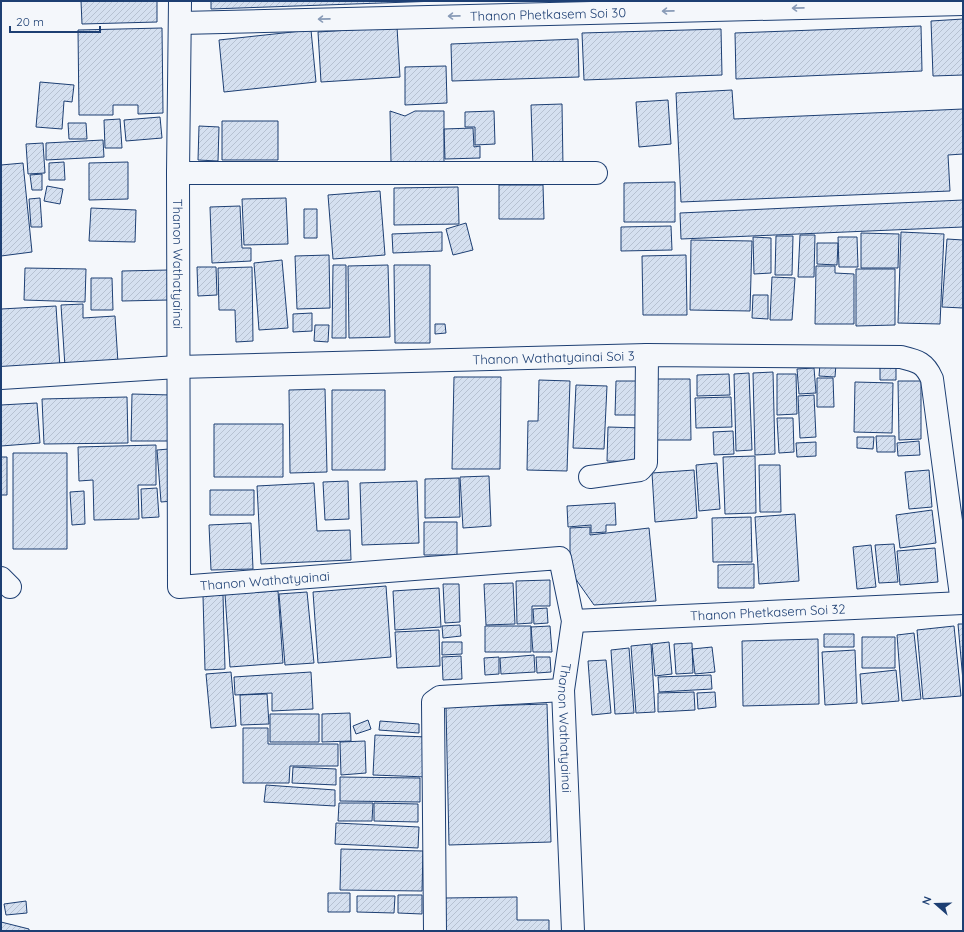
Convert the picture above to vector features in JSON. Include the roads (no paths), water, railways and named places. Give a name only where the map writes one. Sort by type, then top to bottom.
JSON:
[{"type":"street","name":"Thanon Wathatyainai","points":[[180,1],[178,173],[179,587],[560,558],[573,621],[563,690],[573,931]]},
{"type":"street","name":"Thanon Phetkasem Soi 30","points":[[180,23],[963,4]]},
{"type":"street","points":[[178,173],[596,173]]},
{"type":"street","points":[[590,477],[640,470],[646,463],[647,355]]},
{"type":"street","name":"Thanon Wathatyainai Soi 3","points":[[1,378],[178,367],[647,355],[901,358],[915,360],[927,368],[932,379],[962,603]]},
{"type":"street","name":"Thanon Phetkasem Soi 32","points":[[573,621],[962,603]]},
{"type":"street","points":[[435,931],[433,702],[440,698],[563,690]]}]
